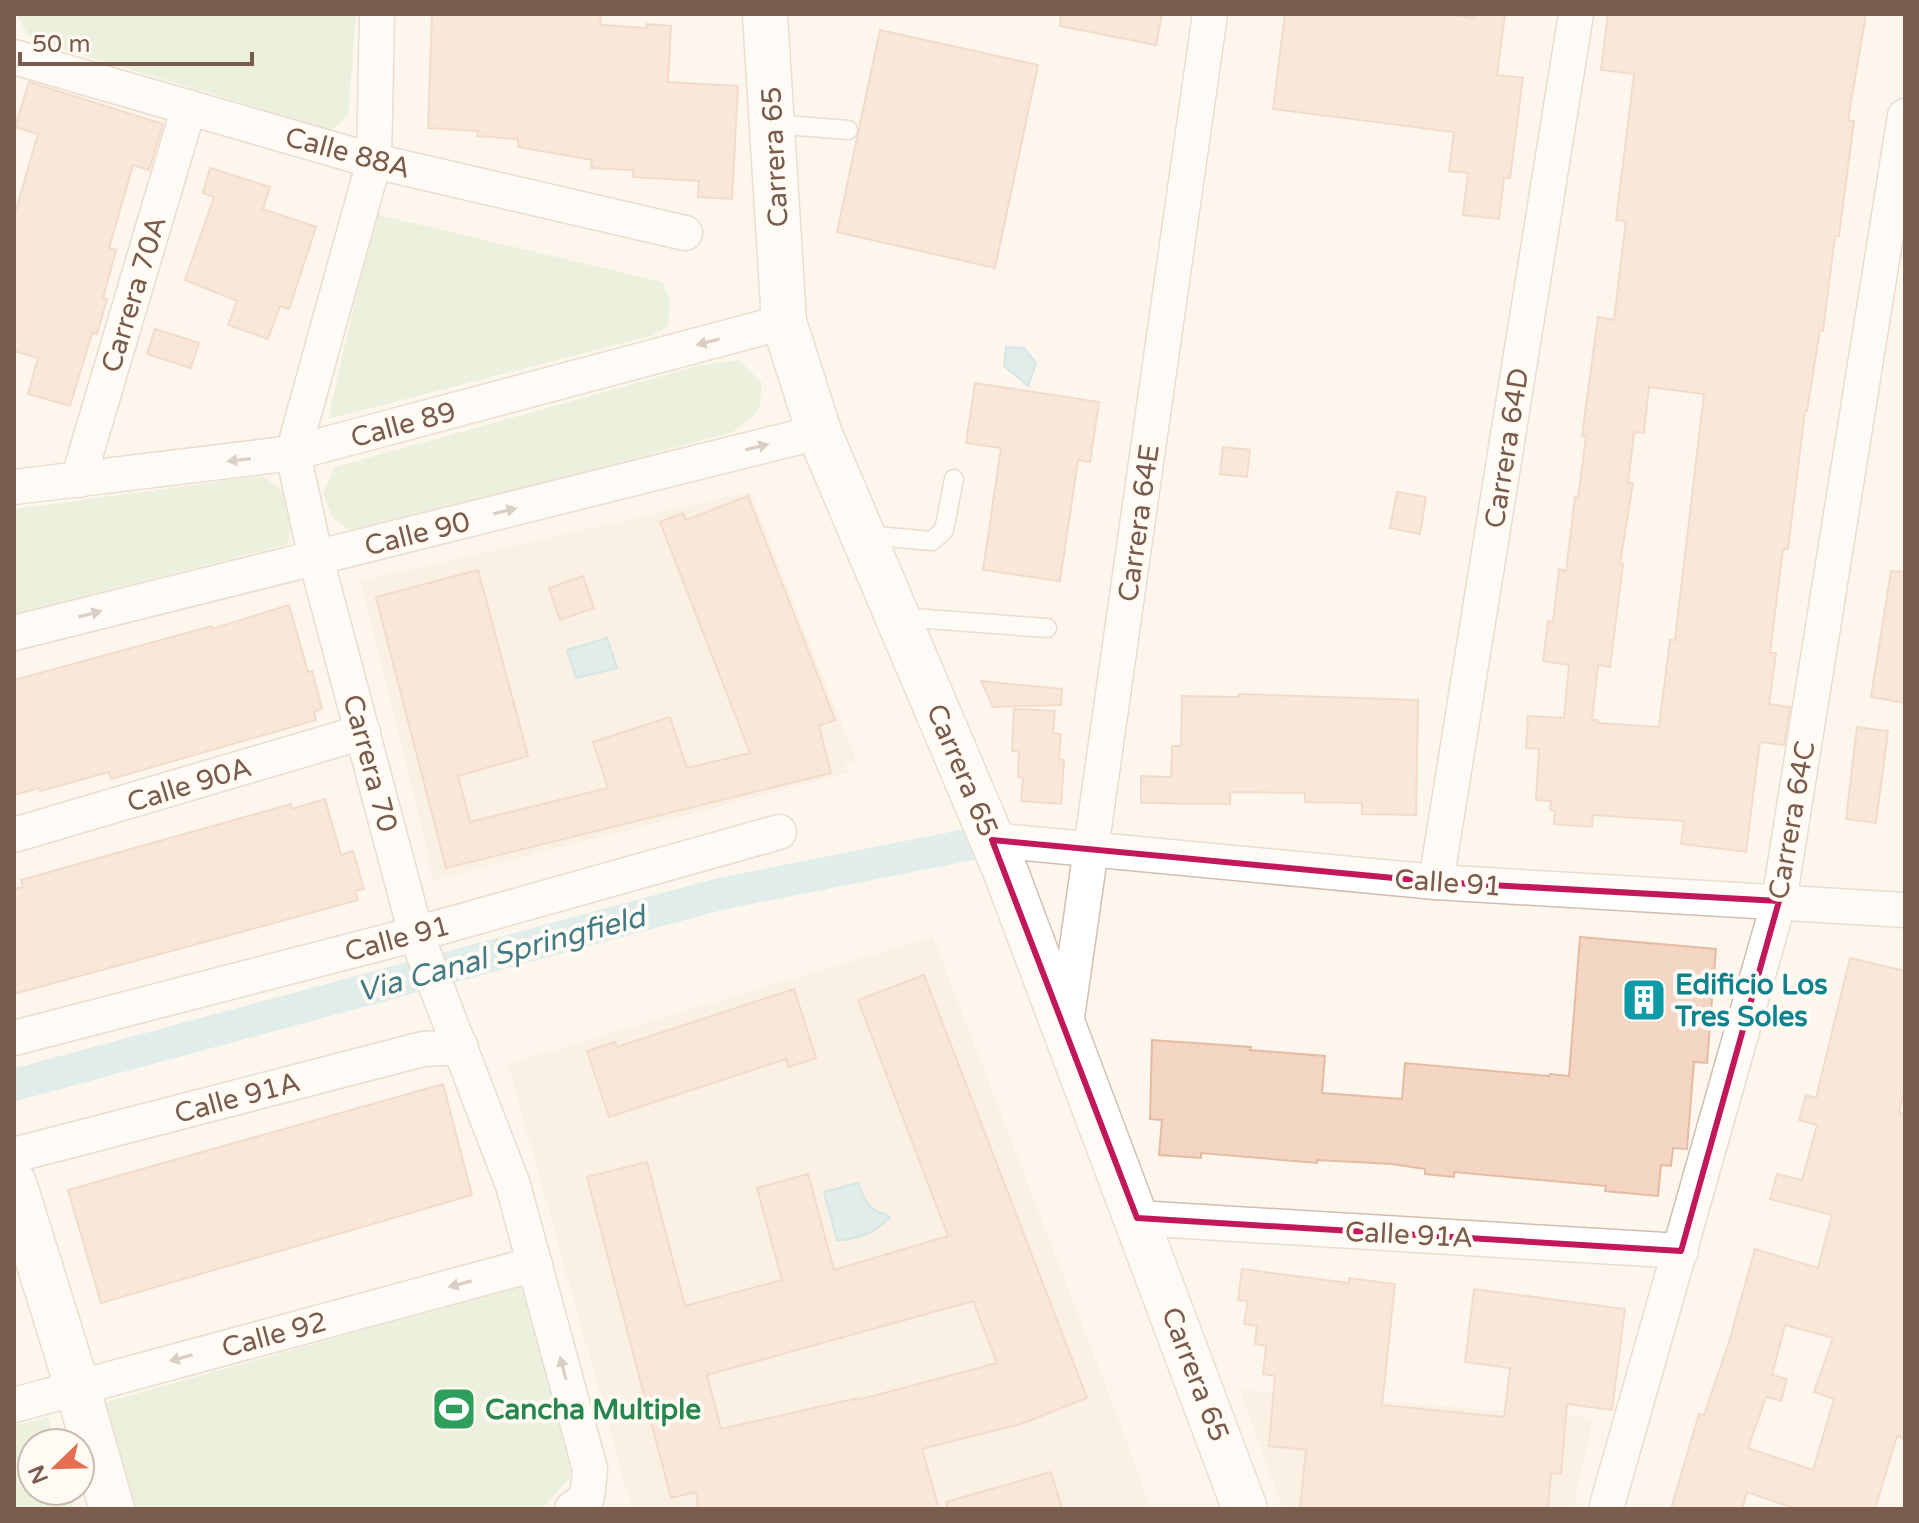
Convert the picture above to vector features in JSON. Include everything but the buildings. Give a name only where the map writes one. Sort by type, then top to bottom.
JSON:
[{"type":"street","name":"Carrera 70","points":[[377,14],[374,161],[293,453],[316,559],[421,948],[513,1185],[535,1264],[590,1469],[579,1504]]},
{"type":"street","name":"Carrera 65","points":[[765,14],[784,322],[819,432],[992,840],[1245,1509]]},
{"type":"street","name":"Carrera 64E","points":[[1065,1032],[1210,14]]},
{"type":"street","name":"Carrera 64D","points":[[1436,882],[1576,14]]},
{"type":"street","name":"Calle 88A","points":[[14,57],[374,161],[685,233]]},
{"type":"street","name":"Carrera 70A","points":[[78,480],[189,107]]},
{"type":"street","name":"Carrera 64C","points":[[1606,1509],[1779,901],[1905,116]]},
{"type":"street","name":"Calle 89","points":[[14,487],[293,453],[784,322]]},
{"type":"street","name":"Calle 90","points":[[14,633],[819,432]]},
{"type":"street","name":"Calle 90A","points":[[14,835],[363,732]]},
{"type":"street","name":"Calle 91","points":[[14,1038],[421,948],[779,832]]},
{"type":"street","name":"Calle 91","points":[[992,840],[1436,882],[1905,910]]},
{"type":"street","name":"Calle 91A","points":[[14,1155],[423,1049],[461,1047]]},
{"type":"street","points":[[14,1183],[77,1386],[109,1507]]},
{"type":"street","name":"Calle 91A","points":[[1137,1218],[1681,1251]]},
{"type":"street","name":"Calle 92","points":[[14,1405],[535,1264]]},
{"type":"lane","points":[[772,124],[848,130]]},
{"type":"lane","points":[[862,534],[932,541],[944,530],[954,479]]},
{"type":"lane","points":[[898,616],[1047,628]]},
{"type":"highlighted area","points":[[992,840],[1436,882],[1779,901],[1681,1251],[1137,1218]]},
{"type":"shaded area","points":[[750,492],[856,760],[845,765],[848,773],[434,880],[361,581]]},
{"type":"shaded area","points":[[933,937],[1151,1509],[632,1509],[508,1064]]},
{"type":"shaded area","points":[[1240,1390],[1593,1418],[1573,1509],[1283,1509]]},
{"type":"green space","points":[[17,14],[356,14],[348,116],[332,130],[45,44],[27,34]]},
{"type":"green space","points":[[375,214],[662,282],[670,299],[668,326],[651,336],[328,419]]},
{"type":"green space","points":[[739,360],[762,383],[759,411],[733,432],[354,534],[332,517],[323,493],[335,467],[701,365]]},
{"type":"green space","points":[[262,476],[282,490],[293,527],[286,545],[14,614],[14,509]]},
{"type":"green space","points":[[524,1285],[576,1472],[541,1509],[137,1509],[117,1478],[106,1402]]},
{"type":"green space","points":[[47,1417],[51,1427],[16,1427],[16,1507],[73,1509],[14,1509],[14,1426]]},
{"type":"water","points":[[1006,347],[1024,348],[1036,363],[1028,386],[1004,366]]},
{"type":"water","points":[[607,638],[617,668],[576,678],[567,650]]},
{"type":"water","points":[[858,1183],[871,1207],[890,1217],[866,1234],[837,1240],[824,1192]]},
{"type":"waterway","name":"Via Canal Springfield","points":[[14,1085],[720,894],[992,840]]},
{"type":"place","name":"Edificio Los Tres Soles","points":[[1644,1000]]},
{"type":"place","name":"Cancha Multiple","points":[[454,1409]]}]
